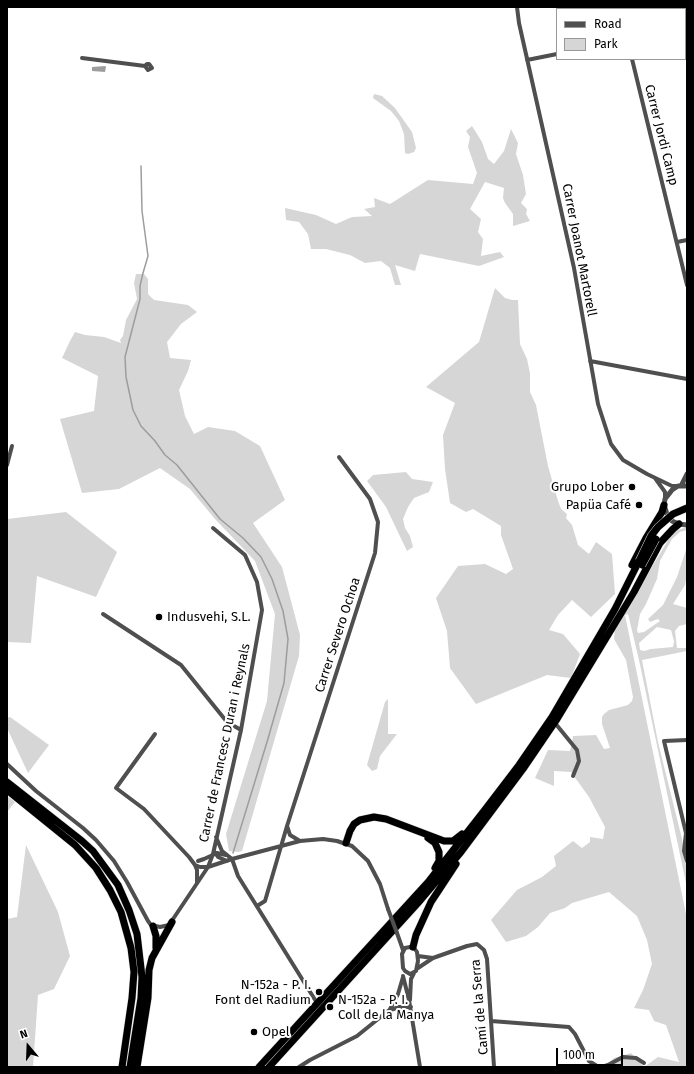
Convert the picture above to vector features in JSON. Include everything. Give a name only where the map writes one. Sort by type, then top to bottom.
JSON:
[{"type":"highway","points":[[612,613],[622,586],[646,538],[662,512],[665,502]]},
{"type":"highway","points":[[598,650],[640,563],[651,536],[658,527],[673,514],[687,508]]},
{"type":"highway","points":[[259,1067],[429,881],[484,811],[519,765],[552,717],[640,563],[655,540],[664,527],[677,517],[687,513]]},
{"type":"highway","points":[[269,1067],[418,903],[460,852],[523,769],[555,723],[634,592],[660,543],[673,529],[683,525]]},
{"type":"highway","points":[[7,777],[39,803],[53,818]]},
{"type":"highway","points":[[7,782],[82,841],[102,863],[118,886],[129,910],[137,934],[142,990],[130,1067]]},
{"type":"highway","points":[[7,790],[75,845],[96,868],[110,890],[121,912],[131,948],[134,972],[132,998],[122,1067]]},
{"type":"highway","points":[[346,843],[354,824],[360,820],[374,816],[386,819],[444,841],[452,841],[460,837],[484,811]]},
{"type":"highway","points":[[423,886],[426,879],[437,865],[440,857],[435,843],[424,834]]},
{"type":"highway","points":[[413,947],[416,935],[431,902],[459,860],[460,852]]},
{"type":"highway","points":[[137,1067],[148,998],[149,970],[156,948],[172,922]]},
{"type":"highway","points":[[153,926],[156,936],[156,948]]},
{"type":"street","name":"Carrer Joanot Martorell","points":[[517,7],[527,60],[574,268],[598,404],[611,444],[623,460],[672,486],[682,486]]},
{"type":"street","points":[[527,60],[556,54]]},
{"type":"street","points":[[82,58],[145,66]]},
{"type":"street","name":"Carrer Jordi Camp","points":[[632,60],[687,285]]},
{"type":"street","points":[[677,242],[687,240]]},
{"type":"street","points":[[590,361],[687,379]]},
{"type":"street","points":[[7,465],[12,446]]},
{"type":"street","name":"Carrer Severo Ochoa","points":[[257,906],[265,901],[280,847],[375,553],[378,522],[370,499],[339,457]]},
{"type":"street","points":[[665,502],[672,490],[682,486],[687,474]]},
{"type":"street","points":[[653,476],[665,492],[667,514],[670,519],[683,525]]},
{"type":"street","name":"Carrer de Francesc Duran i Reynals","points":[[172,922],[208,867],[214,852],[216,837],[241,730],[262,610],[257,582],[245,555],[213,528]]},
{"type":"street","points":[[103,614],[181,664],[226,722],[241,730]]},
{"type":"street","points":[[555,723],[577,750],[579,761],[573,776]]},
{"type":"street","points":[[154,734],[116,788],[144,809],[189,857],[195,865],[198,874],[197,885]]},
{"type":"street","points":[[687,740],[664,741],[686,833],[684,851],[687,861]]},
{"type":"street","points":[[7,764],[30,786],[96,840],[114,862],[127,882],[148,922],[153,926],[164,927],[172,922]]},
{"type":"street","points":[[287,826],[290,835],[300,841]]},
{"type":"street","points":[[216,837],[220,848],[230,860],[317,1003]]},
{"type":"street","points":[[195,865],[200,867],[208,867],[300,841],[323,839],[346,843],[357,850],[368,861],[377,878],[403,950],[402,954],[405,971],[398,994],[388,1011]]},
{"type":"street","points":[[198,860],[204,859],[214,852],[226,855]]},
{"type":"street","points":[[214,852],[218,857],[230,860]]},
{"type":"street","points":[[189,857],[198,860],[208,867]]},
{"type":"street","name":"Camí de la Serra","points":[[433,958],[472,944],[482,946],[487,959],[494,1067]]},
{"type":"street","points":[[403,950],[408,947],[413,947],[415,949],[418,956],[418,968]]},
{"type":"street","points":[[418,956],[433,958]]},
{"type":"street","points":[[420,1067],[410,1007],[411,979],[414,972],[418,968],[433,958]]},
{"type":"street","points":[[405,971],[410,974],[414,972]]},
{"type":"street","points":[[403,976],[410,1000]]},
{"type":"street","points":[[299,1067],[356,1036],[388,1011],[399,1007],[410,1007]]},
{"type":"street","points":[[491,1021],[569,1027],[575,1034],[588,1061],[597,1066],[602,1067],[608,1065],[623,1057],[636,1058],[644,1063]]},
{"type":"green space","points":[[374,94],[382,96],[395,108],[412,132],[416,148],[414,152],[408,154],[405,153],[404,134],[399,121],[391,111],[373,98]]},
{"type":"green space","points":[[472,126],[482,142],[488,159],[494,164],[504,151],[511,129],[518,143],[516,154],[523,175],[526,194],[521,203],[527,209],[526,214],[530,221],[513,226],[513,214],[503,198],[504,188],[485,182],[470,209],[481,219],[478,232],[483,239],[481,256],[500,252],[504,257],[479,266],[420,254],[415,271],[395,265],[401,285],[395,285],[390,268],[381,261],[365,263],[350,255],[326,249],[311,249],[308,234],[299,222],[286,220],[285,208],[316,215],[336,224],[352,217],[372,216],[364,209],[375,207],[374,198],[390,204],[428,180],[473,184],[477,173],[468,147],[470,137],[466,131]]},
{"type":"green space","points":[[136,274],[144,274],[148,279],[148,294],[154,300],[188,305],[197,312],[181,324],[167,342],[170,358],[191,360],[188,371],[179,390],[185,416],[194,434],[208,427],[235,431],[260,446],[285,500],[253,523],[282,567],[300,635],[299,656],[242,851],[238,852],[229,851],[226,834],[267,701],[275,614],[255,561],[215,519],[190,489],[160,468],[119,489],[82,493],[60,419],[94,411],[98,376],[62,358],[70,341],[75,332],[85,335],[104,337],[121,343],[120,340],[123,336],[126,320],[137,299],[134,283]]},
{"type":"green space","points":[[495,288],[505,298],[518,300],[520,344],[527,359],[530,373],[530,392],[536,405],[548,466],[561,509],[567,514],[566,518],[572,525],[578,545],[589,554],[596,542],[612,554],[615,594],[591,617],[572,600],[558,615],[549,630],[563,634],[580,654],[571,678],[547,675],[476,704],[450,668],[447,631],[436,598],[458,566],[485,564],[506,574],[513,569],[501,535],[501,526],[473,509],[466,512],[450,503],[445,469],[443,435],[455,403],[426,387],[479,342]]},
{"type":"green space","points":[[406,472],[412,479],[433,482],[429,492],[414,498],[403,519],[413,547],[407,551],[386,507],[367,481],[373,475]]},
{"type":"green space","points":[[66,512],[117,552],[96,597],[37,576],[31,643],[7,642],[7,519]]},
{"type":"green space","points":[[687,527],[687,530],[680,532],[672,539],[660,561],[657,579],[640,614],[637,630],[638,633],[644,632],[660,621],[658,619],[650,622],[648,619],[663,605],[677,577],[687,547],[687,574],[685,585],[673,604],[687,608],[687,624],[679,626],[675,631],[677,648],[687,648],[687,651],[642,660],[658,742],[682,839],[687,870],[687,888],[639,660],[628,614],[625,615],[687,919],[687,1067],[644,1067],[658,1057],[679,1062],[666,1025],[654,1021],[649,1010],[634,1008],[643,990],[652,964],[647,940],[637,916],[609,892],[572,903],[565,908],[550,913],[538,927],[526,936],[506,942],[491,920],[517,890],[542,877],[556,866],[554,856],[573,841],[582,848],[590,842],[590,837],[603,839],[605,827],[589,797],[571,772],[554,771],[554,786],[535,778],[548,750],[570,751],[573,736],[596,735],[604,749],[610,748],[602,724],[602,717],[609,710],[628,705],[632,701],[633,697],[626,660],[614,639],[615,628],[670,537],[675,531]],"holes":[[[657,627],[671,630],[674,641],[673,647],[644,651],[640,650],[639,643]]]},
{"type":"green space","points":[[388,699],[388,734],[397,734],[380,756],[377,769],[372,771],[367,765],[385,702]]},
{"type":"green space","points":[[10,717],[49,745],[28,773],[7,728],[7,718]]},
{"type":"green space","points":[[7,796],[15,802],[7,812]]},
{"type":"green space","points":[[26,845],[58,912],[70,956],[54,989],[38,995],[33,1067],[7,1067],[7,919],[17,917]]},
{"type":"green space","points":[[631,1053],[644,1067],[604,1067],[614,1058]]},
{"type":"shaded area","points":[[105,66],[105,72],[92,71],[92,67]]},
{"type":"waterway","points":[[141,166],[142,211],[148,256],[140,286],[140,299],[125,357],[126,377],[133,410],[141,426],[155,441],[165,455],[177,465],[220,519],[243,538],[261,557],[272,579],[283,611],[288,639],[284,683],[233,853]]},
{"type":"place","name":"Grupo Lober","points":[[632,487]]},
{"type":"place","name":"Papüa Café","points":[[639,505]]},
{"type":"place","name":"Indusvehi, S.L.","points":[[159,617]]},
{"type":"place","name":"N-152a - P. I. Font del Radium","points":[[319,992]]},
{"type":"place","name":"N-152a - P. I. Coll de la Manya","points":[[330,1007]]},
{"type":"place","name":"Opel","points":[[254,1032]]}]
